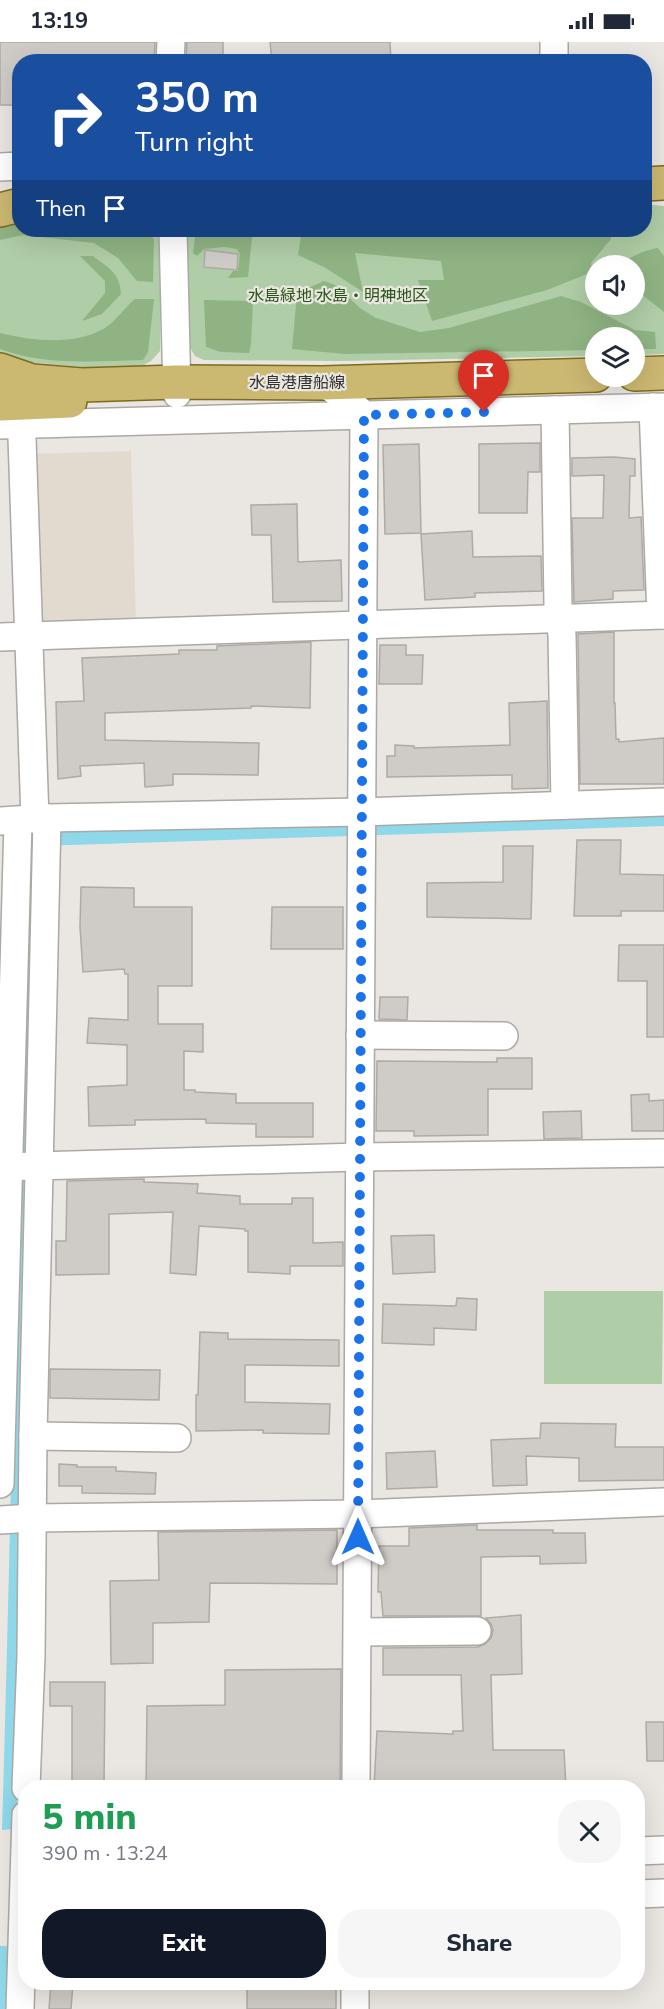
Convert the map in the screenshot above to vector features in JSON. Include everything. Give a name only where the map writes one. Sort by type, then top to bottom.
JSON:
[{"type":"main road","name":"水島港唐船線","points":[[0,370],[32,381],[57,384],[177,388],[585,375]]},
{"type":"main road","points":[[645,374],[664,373]]},
{"type":"main road","points":[[6,415],[47,403],[177,388]]},
{"type":"street","points":[[173,237],[177,388]]},
{"type":"street","points":[[356,1780],[359,1632],[359,1157],[364,415],[401,380]]},
{"type":"street","points":[[323,383],[345,397],[364,415]]},
{"type":"street","points":[[0,637],[29,636],[362,625],[560,619],[662,615],[659,407],[364,415],[6,415],[29,636],[32,827],[19,1166],[0,1484]]},
{"type":"street","points":[[555,410],[558,606],[565,805]]},
{"type":"street","points":[[32,827],[361,823],[565,805],[664,802]]},
{"type":"street","points":[[26,1780],[31,1656],[16,1519],[33,1436],[19,1166],[32,827]]},
{"type":"street","points":[[360,1035],[504,1036]]},
{"type":"street","points":[[19,1166],[359,1157],[664,1153]]},
{"type":"street","points":[[33,1436],[177,1438]]},
{"type":"street","points":[[16,1519],[358,1514],[664,1502]]},
{"type":"street","points":[[359,1632],[477,1631]]},
{"type":"street","points":[[645,1851],[664,1850]]},
{"type":"street","points":[[17,1869],[18,1948]]},
{"type":"street","points":[[645,1894],[664,1893]]},
{"type":"street","points":[[20,1990],[21,2009]]},
{"type":"street","points":[[355,1990],[355,2009]]},
{"type":"shaded area","points":[[131,451],[136,623],[36,626],[31,454]]},
{"type":"green space","name":"水島緑地 水島・明神地区","points":[[652,205],[664,206],[664,354],[645,355],[645,327],[585,327],[585,356],[341,361],[204,360],[195,356],[188,344],[188,237],[652,237]]},
{"type":"green space","points":[[0,217],[12,225],[12,237],[161,237],[160,351],[151,361],[140,367],[84,367],[26,362],[0,352]]},
{"type":"green space","points":[[0,221],[12,221],[14,237],[0,240]]},
{"type":"green space","points":[[41,237],[152,237],[154,239],[153,282],[137,281],[118,258],[94,243]]},
{"type":"green space","points":[[195,237],[253,237],[248,277],[228,278],[233,271],[238,271],[240,254],[237,249],[224,247],[204,249],[197,256],[193,253]]},
{"type":"green space","points":[[301,237],[611,237],[598,255],[585,255],[585,275],[547,290],[432,321],[418,280],[444,280],[441,261],[355,253],[363,292],[324,267],[298,255]]},
{"type":"green space","points":[[658,248],[664,256],[664,312],[645,297],[645,255],[636,255]]},
{"type":"green space","points":[[80,256],[93,256],[109,268],[116,276],[121,294],[102,314],[82,321],[105,293],[105,281]]},
{"type":"green space","points":[[324,281],[335,285],[360,308],[376,318],[420,332],[449,328],[561,296],[585,304],[585,315],[606,315],[629,327],[585,327],[585,350],[345,354],[292,349],[297,293]]},
{"type":"green space","points":[[135,299],[154,299],[148,352],[143,360],[53,360],[0,349],[0,333],[40,340],[67,340],[93,334],[109,325]]},
{"type":"green space","points":[[204,300],[253,301],[249,353],[221,352],[206,347]]},
{"type":"green space","points":[[645,331],[655,332],[656,349],[645,349]]},
{"type":"green space","points":[[544,1291],[663,1291],[662,1384],[544,1384]]},
{"type":"water","points":[[664,812],[664,826],[39,846],[29,1166],[17,1829],[2,1830],[27,832]]},
{"type":"water","points":[[0,1946],[13,1946],[11,2009],[0,2009]]},
{"type":"building","points":[[0,42],[155,42],[154,54],[12,54],[12,105],[0,105]]},
{"type":"building","points":[[187,42],[223,42],[223,54],[186,54]]},
{"type":"building","points":[[270,42],[390,42],[391,54],[271,54]]},
{"type":"building","points":[[205,250],[238,254],[237,270],[204,267]]},
{"type":"building","points":[[540,443],[540,472],[528,472],[527,513],[479,513],[479,444]]},
{"type":"building","points":[[419,444],[421,533],[385,534],[383,445]]},
{"type":"building","points":[[572,458],[635,459],[635,476],[630,476],[629,518],[641,517],[644,590],[613,591],[613,599],[574,602],[572,518],[603,518],[604,475],[572,476]]},
{"type":"building","points":[[297,504],[298,562],[341,560],[342,601],[273,602],[271,535],[252,535],[251,505]]},
{"type":"building","points":[[472,531],[473,557],[541,556],[542,591],[475,593],[475,597],[425,600],[421,534]]},
{"type":"building","points":[[614,632],[616,739],[619,739],[619,742],[664,738],[664,784],[580,784],[578,634]]},
{"type":"building","points":[[311,642],[310,708],[251,706],[251,708],[105,713],[105,740],[259,743],[258,775],[173,774],[173,785],[145,787],[144,763],[80,766],[81,776],[58,779],[56,702],[84,701],[82,658],[179,654],[179,650],[217,650],[217,646]]},
{"type":"building","points":[[380,645],[406,645],[406,655],[423,655],[422,684],[379,684]]},
{"type":"building","points":[[547,701],[548,788],[512,789],[512,775],[387,777],[387,756],[395,756],[395,745],[414,746],[414,748],[510,745],[509,703]]},
{"type":"building","points":[[577,840],[621,840],[620,874],[664,875],[664,911],[621,911],[621,916],[574,916]]},
{"type":"building","points":[[503,846],[533,846],[531,919],[427,917],[427,883],[503,882]]},
{"type":"building","points":[[81,887],[134,888],[134,907],[192,907],[192,986],[158,986],[158,1024],[203,1024],[203,1052],[184,1051],[184,1090],[236,1094],[236,1103],[313,1103],[313,1137],[256,1137],[256,1124],[206,1123],[206,1119],[135,1120],[135,1125],[89,1126],[88,1087],[127,1085],[127,1045],[87,1043],[89,1018],[128,1020],[128,974],[125,974],[124,969],[83,972],[80,927]]},
{"type":"building","points":[[272,907],[343,907],[343,949],[271,949]]},
{"type":"building","points":[[619,945],[664,945],[664,1037],[647,1037],[647,981],[618,981]]},
{"type":"building","points":[[380,997],[408,997],[407,1020],[379,1019]]},
{"type":"building","points":[[497,1058],[532,1058],[532,1089],[488,1089],[488,1135],[414,1136],[414,1131],[376,1131],[377,1061],[497,1062]]},
{"type":"building","points":[[649,1094],[649,1101],[664,1100],[664,1131],[632,1131],[631,1095]]},
{"type":"building","points":[[581,1111],[582,1138],[544,1139],[543,1112]]},
{"type":"building","points":[[144,1179],[144,1182],[198,1184],[197,1193],[240,1196],[240,1204],[292,1204],[292,1198],[313,1198],[313,1243],[343,1242],[343,1266],[290,1266],[290,1274],[248,1272],[248,1231],[199,1226],[196,1275],[170,1273],[173,1212],[109,1214],[109,1274],[56,1275],[56,1241],[66,1241],[67,1181]]},
{"type":"building","points":[[434,1235],[435,1272],[393,1274],[391,1236]]},
{"type":"building","points":[[457,1298],[477,1299],[476,1330],[434,1328],[434,1345],[382,1343],[383,1304],[456,1306]]},
{"type":"building","points":[[200,1332],[228,1333],[228,1339],[339,1340],[339,1366],[245,1365],[245,1402],[330,1404],[329,1434],[263,1433],[263,1430],[196,1431]]},
{"type":"building","points":[[50,1369],[160,1370],[159,1400],[50,1398]]},
{"type":"building","points":[[541,1423],[616,1424],[615,1447],[664,1447],[664,1480],[579,1481],[579,1458],[526,1456],[527,1485],[493,1486],[491,1440],[540,1438]]},
{"type":"building","points":[[435,1451],[437,1487],[387,1489],[386,1453]]},
{"type":"building","points":[[59,1464],[77,1465],[77,1467],[116,1467],[116,1471],[156,1473],[155,1494],[82,1493],[82,1486],[59,1486]]},
{"type":"building","points":[[477,1525],[477,1530],[553,1530],[553,1533],[585,1533],[586,1563],[540,1564],[540,1556],[481,1557],[481,1616],[383,1616],[381,1592],[378,1592],[379,1546],[409,1546],[409,1528]]},
{"type":"building","points":[[337,1530],[337,1584],[210,1583],[209,1622],[153,1623],[153,1663],[111,1664],[110,1581],[159,1580],[158,1532]]},
{"type":"building","points":[[521,1615],[522,1674],[491,1675],[493,1750],[564,1750],[566,1780],[374,1780],[377,1731],[453,1734],[453,1731],[463,1731],[461,1675],[383,1675],[383,1648],[478,1647],[491,1638],[493,1630],[486,1618]]},
{"type":"building","points":[[341,1669],[340,1780],[146,1780],[147,1706],[225,1705],[225,1670]]},
{"type":"building","points":[[50,1682],[105,1682],[104,1780],[72,1780],[72,1706],[50,1706]]},
{"type":"building","points":[[646,1722],[664,1722],[664,1761],[647,1761]]},
{"type":"building","points":[[50,1990],[72,1990],[71,2009],[49,2009]]},
{"type":"building","points":[[247,1990],[336,1990],[336,2009],[247,2009]]},
{"type":"route","points":[[358,1537],[364,415],[484,412]]}]
